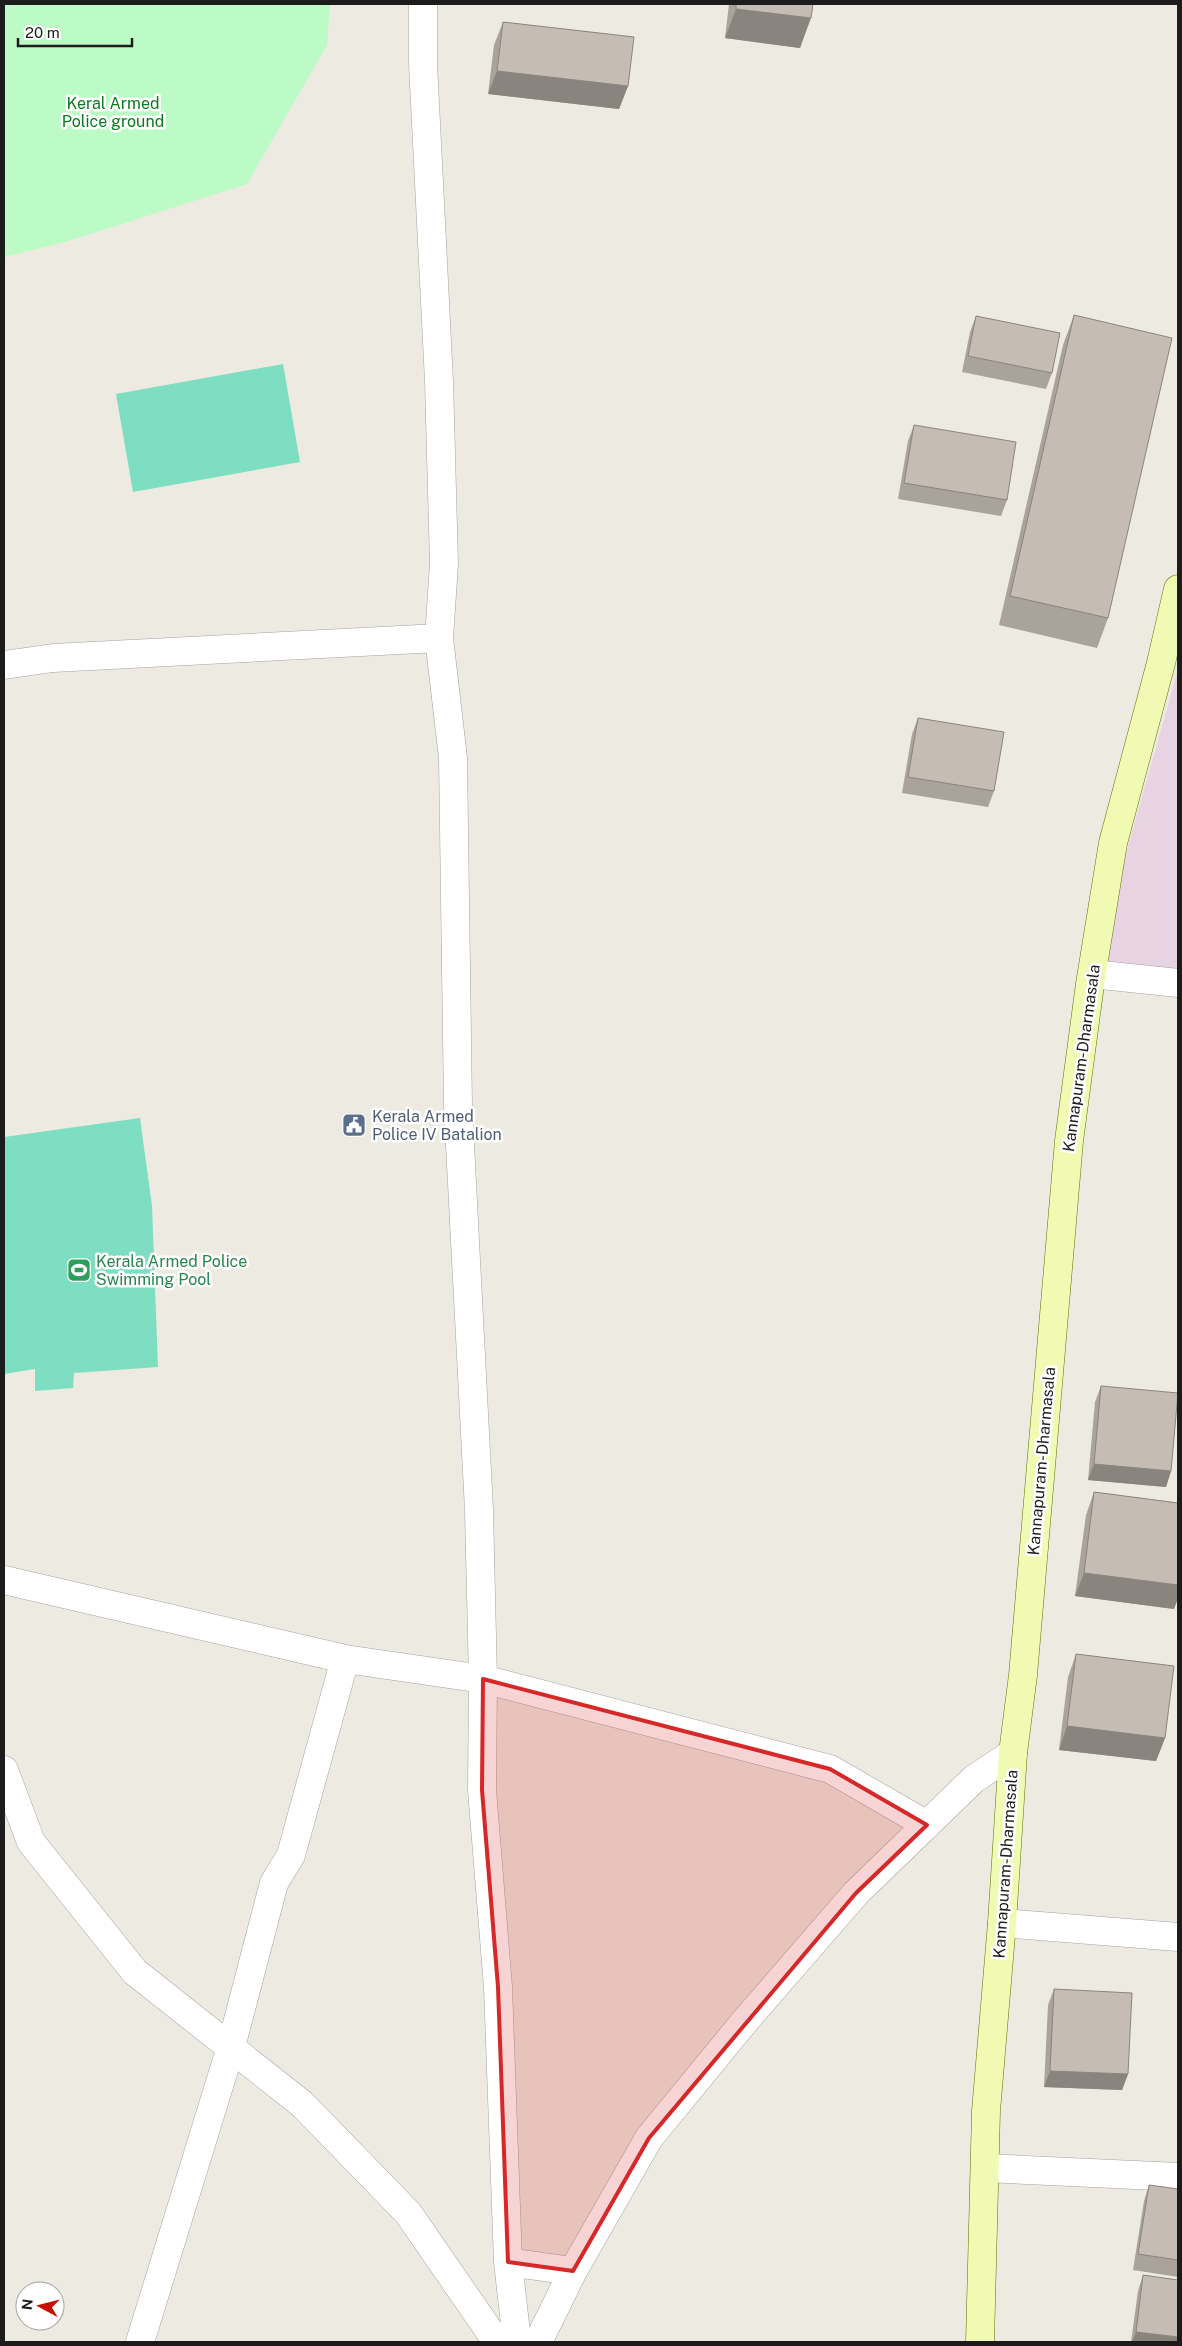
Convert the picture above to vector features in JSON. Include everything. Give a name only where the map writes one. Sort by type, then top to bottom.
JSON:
[{"type":"main road","name":"Kannapuram-Dharmasala","points":[[980,2342],[986,2110],[1002,1923],[1013,1753],[1023,1676],[1069,1141],[1092,974],[1113,843],[1161,663],[1178,589]]},
{"type":"street","points":[[423,4],[423,64],[439,381],[444,564],[439,638],[453,758],[458,1106],[479,1510],[483,1679],[482,1790],[498,1987],[508,2262],[517,2342]]},
{"type":"street","points":[[4,666],[53,658],[439,638]]},
{"type":"street","points":[[1092,974],[1178,983]]},
{"type":"street","points":[[4,1580],[345,1659],[483,1679],[830,1769],[927,1825]]},
{"type":"street","points":[[140,2342],[231,2047],[274,1883],[291,1855],[345,1659]]},
{"type":"street","points":[[538,2342],[573,2271],[649,2138],[745,2021],[856,1893],[974,1779],[1013,1753]]},
{"type":"street","points":[[4,1770],[32,1842],[135,1972],[302,2104],[408,2213],[497,2342]]},
{"type":"street","points":[[1002,1923],[1178,1937]]},
{"type":"street","points":[[984,2168],[1178,2177]]},
{"type":"street","points":[[508,2262],[573,2271]]},
{"type":"highlighted area","points":[[483,1679],[830,1769],[927,1825],[856,1893],[649,2138],[573,2271],[508,2262],[498,1987],[482,1790]]},
{"type":"shaded area","points":[[1178,670],[1178,983],[1092,974]]},
{"type":"green space","name":"Keral Armed Police ground","points":[[4,4],[330,4],[327,45],[247,184],[65,242],[4,257]]},
{"type":"green space","points":[[283,364],[300,462],[133,492],[116,394]]},
{"type":"green space","name":"Kerala Armed Police Swimming Pool","points":[[140,1118],[152,1206],[158,1367],[74,1373],[73,1388],[35,1391],[35,1369],[4,1374],[4,1137]]},
{"type":"building","points":[[736,4],[813,4],[811,18],[736,9]]},
{"type":"building","points":[[503,22],[634,37],[628,86],[497,71]]},
{"type":"building","points":[[1074,315],[1172,338],[1108,618],[1010,596]]},
{"type":"building","points":[[976,316],[1060,333],[1052,373],[968,356]]},
{"type":"building","points":[[914,425],[1016,442],[1007,500],[904,483]]},
{"type":"building","points":[[918,718],[1004,732],[994,791],[908,777]]},
{"type":"building","points":[[1101,1386],[1178,1393],[1171,1471],[1094,1464]]},
{"type":"building","points":[[1094,1492],[1178,1503],[1178,1585],[1084,1573]]},
{"type":"building","points":[[1076,1654],[1174,1666],[1165,1738],[1067,1726]]},
{"type":"building","points":[[1054,1989],[1132,1993],[1128,2074],[1050,2071]]},
{"type":"building","points":[[1149,2185],[1178,2189],[1178,2260],[1138,2254]]},
{"type":"building","points":[[1143,2275],[1178,2280],[1178,2337],[1136,2332]]},
{"type":"place","name":"Kerala Armed Police IV Batalion","points":[[354,1125]]},
{"type":"place","name":"Kerala Armed Police Swimming Pool","points":[[79,1270]]}]
